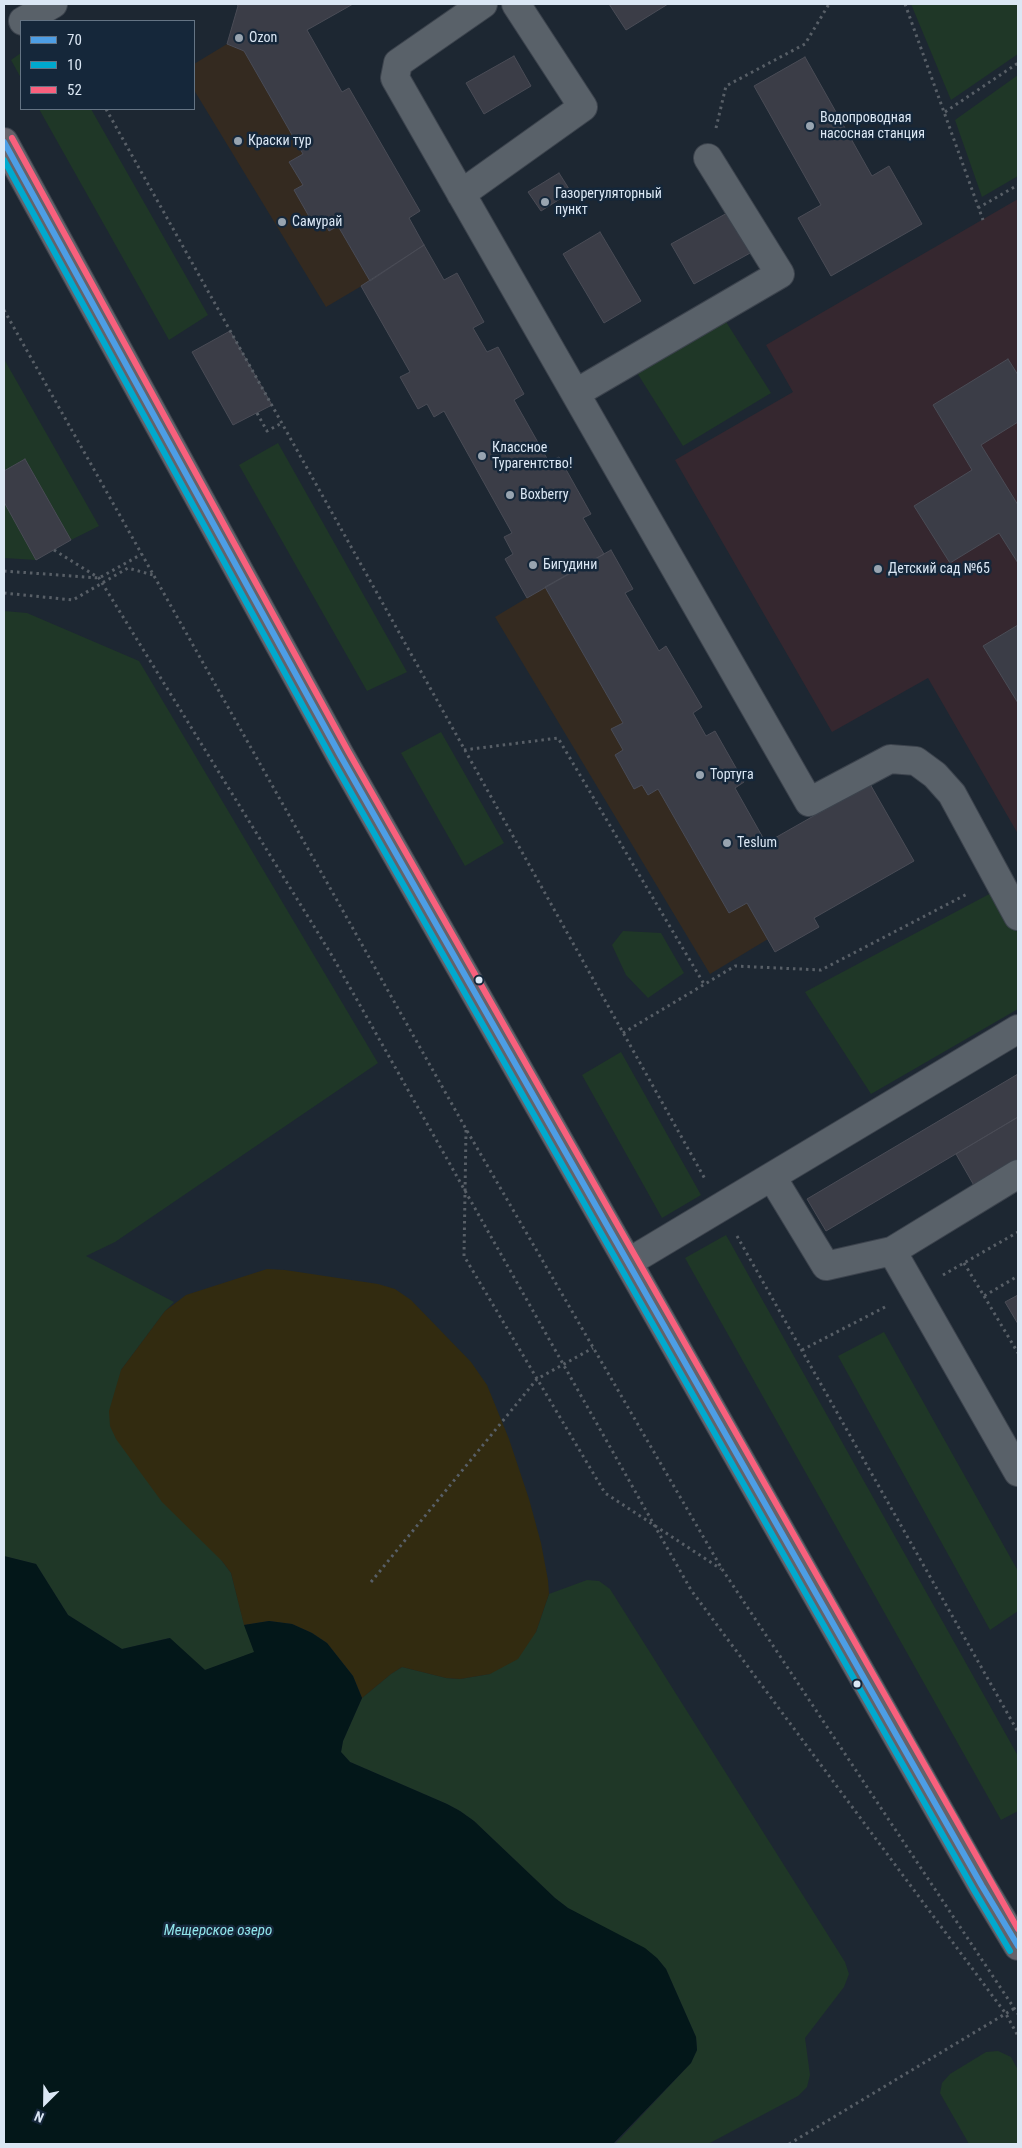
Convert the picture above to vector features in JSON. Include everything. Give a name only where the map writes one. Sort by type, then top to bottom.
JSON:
[{"type":"main road","points":[[4,142],[340,755],[982,1886],[1018,1946]]},
{"type":"lane","points":[[25,20],[53,4]]},
{"type":"lane","points":[[483,4],[398,63],[395,78],[809,802],[890,759],[916,761],[935,776],[952,794],[1018,916]]},
{"type":"lane","points":[[461,194],[583,107],[516,4]]},
{"type":"lane","points":[[4,32],[20,23]]},
{"type":"lane","points":[[576,393],[780,274],[708,158]]},
{"type":"lane","points":[[629,1262],[1018,1029]]},
{"type":"lane","points":[[772,1177],[826,1266],[892,1251],[1018,1174]]},
{"type":"lane","points":[[892,1251],[1018,1472]]},
{"type":"path","points":[[708,158],[726,86],[805,44],[829,4]]},
{"type":"path","points":[[905,4],[983,220]]},
{"type":"path","points":[[945,112],[1018,63]]},
{"type":"path","points":[[107,110],[721,1208],[1018,1732]]},
{"type":"path","points":[[978,208],[1018,185]]},
{"type":"path","points":[[4,310],[466,1129],[722,1569],[1018,2014]]},
{"type":"path","points":[[257,413],[267,431],[282,423]]},
{"type":"path","points":[[54,550],[99,578],[330,954],[691,1590],[1006,2014],[1018,2036]]},
{"type":"path","points":[[4,571],[99,578],[142,554]]},
{"type":"path","points":[[4,593],[73,600],[128,568],[154,575]]},
{"type":"path","points":[[464,750],[558,738],[704,984]]},
{"type":"path","points":[[623,1033],[735,966],[822,970],[998,878]]},
{"type":"path","points":[[466,1129],[464,1256],[604,1492],[722,1569]]},
{"type":"path","points":[[964,1263],[1018,1353]]},
{"type":"path","points":[[984,1296],[1018,1276]]},
{"type":"path","points":[[371,1582],[537,1379],[593,1348]]},
{"type":"path","points":[[789,2144],[814,2131],[1015,2008]]},
{"type":"shaded area","points":[[227,44],[244,51],[303,154],[289,162],[303,185],[295,190],[324,222],[329,231],[338,226],[370,281],[326,307],[195,92],[195,63]]},
{"type":"shaded area","name":"Детский сад №65","points":[[1018,199],[1018,834],[928,678],[832,732],[675,460],[793,392],[766,345]]},
{"type":"shaded area","points":[[545,587],[623,723],[612,729],[623,750],[615,755],[634,789],[642,785],[648,795],[658,789],[729,913],[747,903],[768,939],[710,974],[495,617]]},
{"type":"green space","points":[[911,4],[1018,4],[1018,54],[951,100]]},
{"type":"green space","points":[[20,54],[20,76],[11,60]]},
{"type":"green space","points":[[1018,75],[1018,176],[982,197],[955,120]]},
{"type":"green space","points":[[40,110],[92,110],[208,315],[169,340]]},
{"type":"green space","points":[[723,317],[771,393],[683,446],[634,368]]},
{"type":"green space","points":[[4,359],[99,526],[71,540],[25,459],[4,471]]},
{"type":"green space","points":[[278,443],[407,672],[367,691],[239,465]]},
{"type":"green space","points":[[4,502],[36,560],[4,558]]},
{"type":"green space","points":[[4,611],[27,613],[139,661],[378,1063],[115,1242],[86,1256],[174,1302],[165,1311],[121,1370],[222,1561],[231,1573],[244,1624],[255,1652],[205,1670],[169,1638],[122,1649],[68,1615],[36,1564],[4,1556]]},
{"type":"green space","points":[[441,732],[504,843],[465,866],[401,753]]},
{"type":"green space","points":[[995,891],[1018,933],[1018,1009],[871,1094],[805,992]]},
{"type":"green space","points":[[623,931],[661,933],[684,973],[648,998],[626,975],[612,945]]},
{"type":"green space","points":[[621,1052],[701,1195],[662,1218],[582,1075]]},
{"type":"green space","points":[[726,1235],[1018,1756],[1018,1811],[1001,1820],[685,1258]]},
{"type":"green space","points":[[884,1332],[1018,1571],[1018,1611],[990,1630],[838,1356]]},
{"type":"green space","points":[[587,1580],[599,1581],[610,1589],[845,1962],[849,1974],[844,1987],[805,2038],[810,2075],[807,2087],[798,2096],[708,2144],[615,2144],[691,2063],[697,2050],[696,2037],[666,1969],[657,1958],[568,1908],[474,1821],[460,1811],[350,1762],[341,1752],[343,1741],[362,1698],[391,1674],[402,1667],[446,1678],[460,1679],[490,1674],[536,1632],[549,1594]]},
{"type":"green space","points":[[998,2051],[1011,2057],[1018,2070],[1018,2144],[969,2144],[940,2093],[942,2083],[950,2074],[986,2052]]},
{"type":"sand","points":[[267,1269],[378,1284],[395,1289],[411,1300],[471,1362],[487,1385],[509,1439],[529,1499],[541,1543],[548,1580],[549,1594],[536,1632],[518,1659],[490,1674],[460,1679],[446,1678],[402,1667],[362,1698],[353,1676],[327,1643],[312,1633],[292,1624],[269,1621],[244,1625],[231,1573],[222,1561],[162,1502],[116,1439],[110,1426],[109,1411],[121,1370],[165,1311],[186,1295]]},
{"type":"water","name":"Мещерское озеро","points":[[4,1556],[36,1564],[68,1615],[122,1649],[170,1638],[205,1670],[254,1652],[244,1625],[269,1621],[292,1624],[312,1633],[327,1643],[353,1676],[362,1698],[343,1741],[341,1752],[350,1762],[460,1811],[474,1821],[568,1908],[645,1948],[657,1958],[666,1969],[696,2037],[697,2050],[691,2063],[613,2144],[4,2144]]},
{"type":"building","points":[[237,4],[353,4],[307,30],[342,92],[349,88],[420,211],[409,218],[424,245],[370,281],[338,226],[329,231],[324,222],[315,227],[294,190],[303,185],[289,162],[303,154],[244,51],[227,44]]},
{"type":"building","points":[[609,4],[668,4],[626,30]]},
{"type":"building","points":[[514,56],[531,86],[484,114],[466,83]]},
{"type":"building","name":"Водопроводная насосная станция","points":[[805,57],[872,176],[889,166],[922,224],[831,276],[798,218],[821,205],[754,86]]},
{"type":"building","name":"Газорегуляторный пункт","points":[[559,173],[571,192],[541,211],[528,192]]},
{"type":"building","points":[[729,212],[752,252],[694,284],[671,244]]},
{"type":"building","points":[[600,232],[641,301],[604,323],[563,254]]},
{"type":"building","points":[[424,245],[444,280],[457,273],[484,322],[473,328],[487,352],[498,347],[524,394],[514,400],[549,462],[559,457],[591,514],[583,518],[604,554],[527,598],[505,559],[513,554],[504,537],[512,533],[444,411],[434,417],[427,404],[418,409],[400,377],[410,372],[361,286]]},
{"type":"building","points":[[230,331],[272,405],[233,425],[192,352]]},
{"type":"building","points":[[1008,359],[1018,375],[1018,422],[981,445],[1018,505],[1018,563],[999,533],[950,563],[914,506],[972,470],[933,405]]},
{"type":"building","points":[[25,459],[71,540],[36,560],[4,502],[4,471]]},
{"type":"building","points":[[611,550],[633,589],[625,593],[659,651],[666,646],[702,707],[693,713],[706,736],[715,731],[744,782],[735,788],[766,843],[870,784],[914,861],[814,918],[819,927],[775,952],[747,903],[729,913],[658,789],[648,795],[642,785],[634,789],[615,755],[623,750],[611,729],[623,723],[545,587]]},
{"type":"building","points":[[1018,625],[1018,703],[983,646]]},
{"type":"building","points":[[1018,1074],[1018,1117],[826,1231],[807,1199]]},
{"type":"building","points":[[1018,1117],[1018,1164],[976,1189],[956,1154]]},
{"type":"building","points":[[1018,1295],[1018,1324],[1005,1302]]},
{"type":"transit line","name":"52","points":[[12,138],[348,751],[1018,1929]]},
{"type":"transit line","name":"70","points":[[4,142],[340,755],[982,1886],[1018,1946]]},
{"type":"transit line","name":"10","points":[[4,160],[332,759],[1010,1951]]},
{"type":"place","name":"Ozon","points":[[239,38]]},
{"type":"place","name":"Водопроводная насосная станция","points":[[810,126]]},
{"type":"place","name":"Краски тур","points":[[238,141]]},
{"type":"place","name":"Газорегуляторный пункт","points":[[545,202]]},
{"type":"place","name":"Самурай","points":[[282,222]]},
{"type":"place","name":"Классное Турагентство!","points":[[482,456]]},
{"type":"place","name":"Boxberry","points":[[510,495]]},
{"type":"place","name":"Бигудини","points":[[533,565]]},
{"type":"place","name":"Детский сад №65","points":[[878,569]]},
{"type":"place","name":"Тортуга","points":[[700,775]]},
{"type":"place","name":"Teslum","points":[[727,843]]}]
